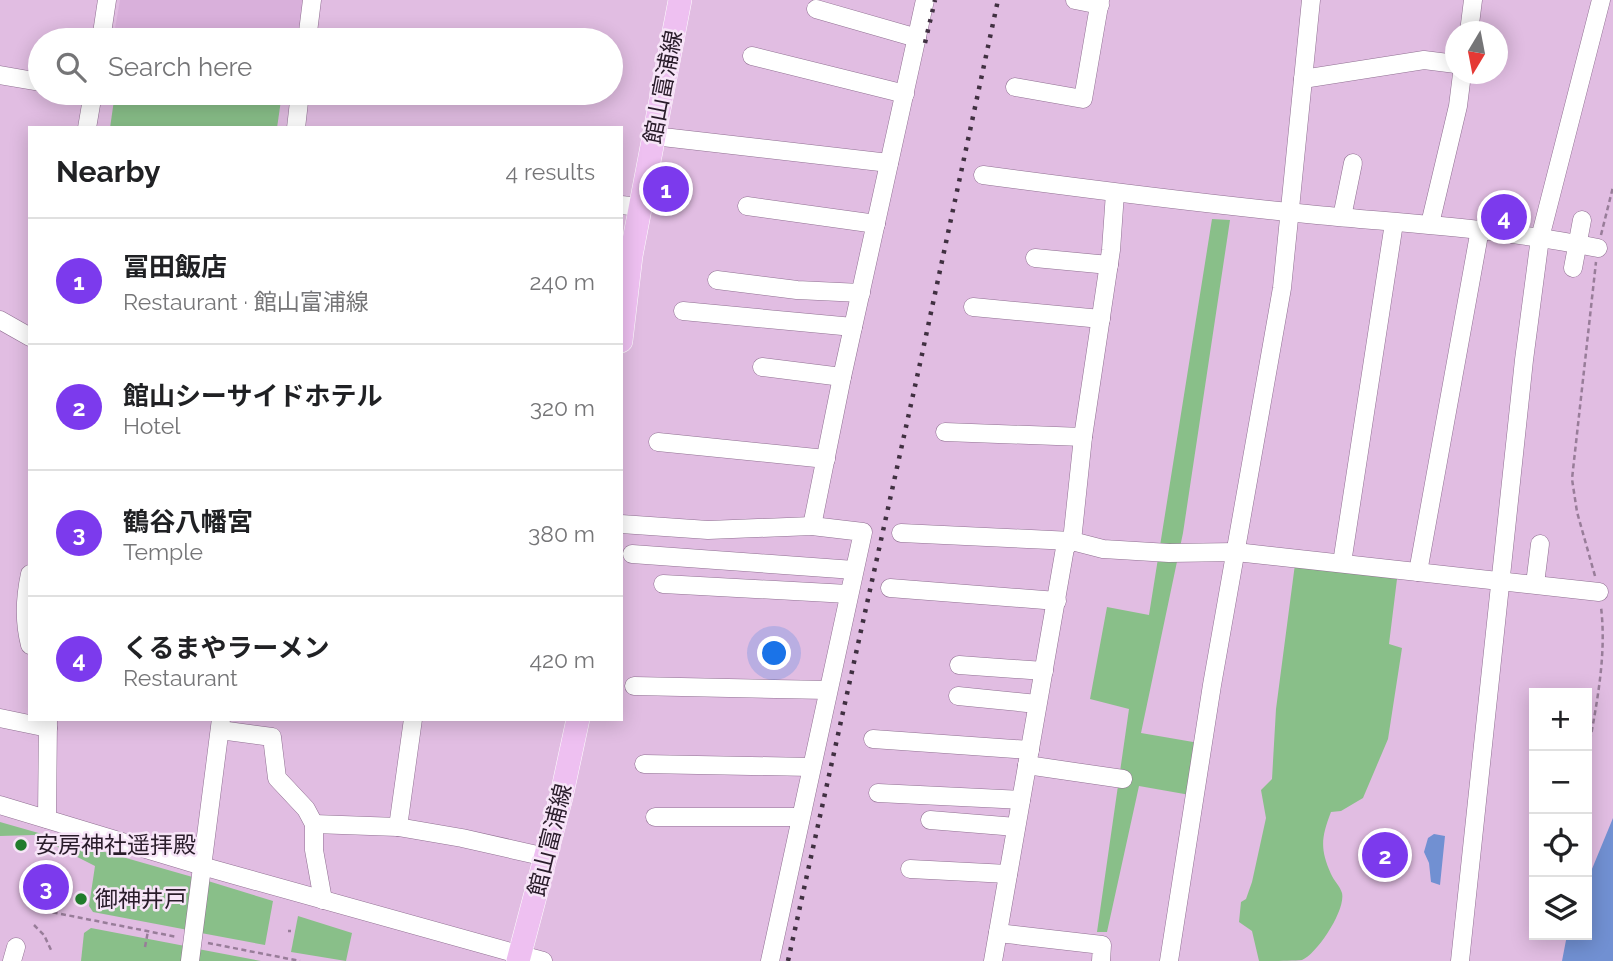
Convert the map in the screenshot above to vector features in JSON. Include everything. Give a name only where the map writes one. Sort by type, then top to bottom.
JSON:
[{"type":"main road","name":"館山富浦線","points":[[623,324],[631,256],[631,206],[654,136],[680,0]]},
{"type":"main road","name":"館山富浦線","points":[[519,957],[546,857],[578,721]]},
{"type":"street","points":[[103,28],[107,0]]},
{"type":"street","points":[[308,28],[312,0]]},
{"type":"street","points":[[812,526],[925,0]]},
{"type":"street","points":[[1015,87],[1083,99],[1100,2],[1075,0]]},
{"type":"street","points":[[1169,961],[1212,685],[1282,288],[1311,0]]},
{"type":"street","points":[[1470,21],[1473,0]]},
{"type":"street","points":[[1460,961],[1524,360],[1540,238],[1601,0]]},
{"type":"street","points":[[816,9],[917,38]]},
{"type":"street","points":[[752,56],[905,94]]},
{"type":"street","points":[[1303,79],[1424,60],[1445,63]]},
{"type":"street","points":[[0,75],[28,80]]},
{"type":"street","points":[[1430,224],[1461,84]]},
{"type":"street","points":[[87,126],[91,105]]},
{"type":"street","points":[[296,126],[299,105]]},
{"type":"street","points":[[654,136],[889,163]]},
{"type":"street","points":[[1342,217],[1353,163]]},
{"type":"street","points":[[984,175],[1289,212],[1480,229],[1598,248]]},
{"type":"street","points":[[993,961],[1065,548],[1072,541],[1083,437],[1109,265],[1115,193]]},
{"type":"street","points":[[747,206],[876,224]]},
{"type":"street","points":[[1573,268],[1582,220]]},
{"type":"street","points":[[1342,563],[1394,223]]},
{"type":"street","points":[[1418,572],[1480,229]]},
{"type":"street","points":[[1035,258],[1109,265]]},
{"type":"street","points":[[717,280],[797,290],[861,293]]},
{"type":"street","points":[[973,307],[1101,319]]},
{"type":"street","points":[[683,311],[853,327]]},
{"type":"street","points":[[0,320],[28,336]]},
{"type":"street","points":[[762,367],[842,377]]},
{"type":"street","points":[[945,432],[1083,437]]},
{"type":"street","points":[[659,442],[826,458]]},
{"type":"street","points":[[623,524],[708,530],[812,526],[863,532],[770,961]]},
{"type":"street","points":[[901,533],[1072,541],[1102,548],[1169,553],[1236,552],[1599,592]]},
{"type":"street","points":[[1535,584],[1540,544]]},
{"type":"street","points":[[632,554],[855,569]]},
{"type":"street","points":[[663,584],[848,594]]},
{"type":"street","points":[[890,588],[1057,601]]},
{"type":"street","points":[[28,589],[28,638]]},
{"type":"street","points":[[959,665],[1044,671]]},
{"type":"street","points":[[634,686],[828,690]]},
{"type":"street","points":[[958,696],[1037,704]]},
{"type":"street","points":[[0,718],[48,724],[47,819]]},
{"type":"street","points":[[398,827],[413,721]]},
{"type":"street","points":[[190,961],[220,724],[272,737],[277,778],[306,808],[314,824],[314,850],[323,900]]},
{"type":"street","points":[[873,739],[1029,757],[1123,779]]},
{"type":"street","points":[[644,764],[811,767]]},
{"type":"street","points":[[878,793],[1021,800]]},
{"type":"street","points":[[0,805],[202,866],[519,957],[543,961]]},
{"type":"street","points":[[655,817],[800,817]]},
{"type":"street","points":[[930,820],[1016,827]]},
{"type":"street","points":[[314,824],[398,827],[546,857]]},
{"type":"street","points":[[910,869],[1008,874]]},
{"type":"street","points":[[998,933],[1102,945],[1101,961]]},
{"type":"path","points":[[1588,751],[1602,670],[1604,629],[1599,592],[1577,512],[1572,479],[1598,248],[1613,187]]},
{"type":"path","points":[[36,909],[300,961]]},
{"type":"path","points":[[34,925],[44,935],[51,950]]},
{"type":"path","points":[[145,947],[148,931]]},
{"type":"shaded area","points":[[120,0],[307,0],[303,28],[115,28]]},
{"type":"green space","points":[[113,105],[280,105],[277,126],[110,126]]},
{"type":"green space","points":[[1212,219],[1230,220],[1183,533],[1141,733],[1199,743],[1190,795],[1139,786],[1107,932],[1097,932],[1129,709],[1090,699],[1107,607],[1149,615]]},
{"type":"green space","points":[[1295,564],[1397,579],[1389,644],[1402,648],[1388,739],[1363,798],[1341,811],[1331,812],[1325,829],[1325,857],[1342,893],[1340,910],[1329,931],[1302,960],[1259,961],[1252,931],[1239,922],[1241,902],[1246,899],[1252,882],[1266,818],[1261,790],[1272,779],[1276,709]]},
{"type":"green space","points":[[0,822],[196,878],[188,930],[93,912],[89,906],[95,866],[34,835],[0,836]]},
{"type":"green space","points":[[208,881],[273,901],[265,945],[201,933]]},
{"type":"green space","points":[[298,916],[352,933],[346,961],[291,952]]},
{"type":"green space","points":[[91,928],[185,946],[183,961],[81,961],[84,933]]},
{"type":"green space","points":[[198,949],[261,961],[197,961]]},
{"type":"water","points":[[1613,818],[1613,961],[1562,961],[1566,940],[1592,940],[1592,869]]},
{"type":"water","points":[[1434,834],[1445,836],[1440,885],[1431,882],[1429,863],[1424,852],[1428,838]]},
{"type":"railway","points":[[925,43],[935,0]]},
{"type":"railway","points":[[788,961],[998,0]]},
{"type":"place","name":"冨田飯店","points":[[666,189]]},
{"type":"place","name":"くるまやラーメン","points":[[1504,217]]},
{"type":"place","name":"安房神社遥拝殿","points":[[21,845]]},
{"type":"place","name":"館山シーサイドホテル","points":[[1385,855]]},
{"type":"place","name":"鶴谷八幡宮","points":[[46,887]]},
{"type":"place","name":"御神井戸","points":[[81,899]]}]
